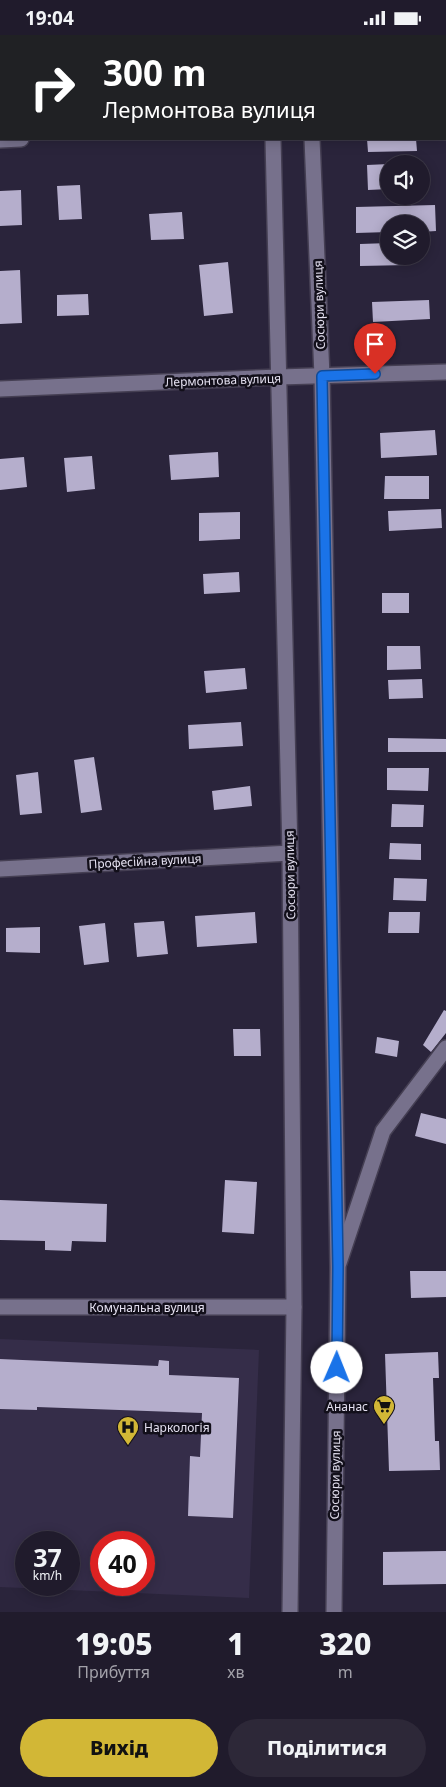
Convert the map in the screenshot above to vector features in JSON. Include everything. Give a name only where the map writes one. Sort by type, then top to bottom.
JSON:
[{"type":"street","name":"Сосюри вулиця","points":[[273,140],[290,853],[294,1307],[290,1612]]},
{"type":"street","name":"Сосюри вулиця","points":[[312,140],[322,376],[338,1267],[334,1612]]},
{"type":"street","name":"Лермонтова вулиця","points":[[0,389],[446,372]]},
{"type":"street","name":"Професійна вулиця","points":[[0,869],[290,853]]},
{"type":"street","points":[[338,1267],[383,1131],[446,1048]]},
{"type":"street","name":"Комунальна вулиця","points":[[0,1307],[294,1307]]},
{"type":"shaded area","name":"Наркологія","points":[[0,1339],[259,1350],[249,1598],[155,1594],[155,1531],[90,1531],[90,1591],[80,1591],[80,1531],[15,1531],[15,1588],[0,1587]]},
{"type":"building","points":[[367,140],[416,140],[417,151],[368,152]]},
{"type":"building","points":[[380,164],[380,189],[368,190],[367,165]]},
{"type":"building","points":[[80,185],[82,219],[59,220],[57,186]]},
{"type":"building","points":[[21,190],[22,225],[0,226],[0,191]]},
{"type":"building","points":[[435,205],[436,231],[430,231],[430,215],[380,215],[380,232],[356,233],[356,207]]},
{"type":"building","points":[[182,212],[184,239],[151,240],[149,214]]},
{"type":"building","points":[[380,243],[380,265],[408,265],[360,266],[360,244]]},
{"type":"building","points":[[228,262],[233,313],[204,316],[199,265]]},
{"type":"building","points":[[20,270],[22,323],[0,324],[0,271]]},
{"type":"building","points":[[88,294],[89,315],[57,316],[57,295]]},
{"type":"building","points":[[429,300],[430,319],[373,322],[372,302]]},
{"type":"building","points":[[435,430],[437,455],[381,458],[380,433]]},
{"type":"building","points":[[218,452],[219,477],[171,480],[169,455]]},
{"type":"building","points":[[92,456],[95,489],[67,492],[64,458]]},
{"type":"building","points":[[24,457],[27,487],[0,490],[0,459]]},
{"type":"building","points":[[385,476],[429,476],[429,499],[384,499]]},
{"type":"building","points":[[441,509],[442,528],[389,531],[388,511]]},
{"type":"building","points":[[240,512],[240,539],[199,541],[199,513]]},
{"type":"building","points":[[239,572],[240,592],[204,594],[203,574]]},
{"type":"building","points":[[382,593],[409,593],[409,613],[382,613]]},
{"type":"building","points":[[387,646],[420,646],[421,669],[387,670]]},
{"type":"building","points":[[245,668],[247,689],[206,693],[204,671]]},
{"type":"building","points":[[422,679],[423,698],[389,699],[388,680]]},
{"type":"building","points":[[241,722],[243,746],[189,749],[188,725]]},
{"type":"building","points":[[388,738],[446,739],[446,752],[388,752]]},
{"type":"building","points":[[94,757],[102,810],[81,813],[74,760]]},
{"type":"building","points":[[387,768],[429,768],[428,791],[387,790]]},
{"type":"building","points":[[38,772],[42,813],[20,815],[16,775]]},
{"type":"building","points":[[250,786],[252,806],[214,810],[212,791]]},
{"type":"building","points":[[392,804],[424,805],[423,827],[391,827]]},
{"type":"building","points":[[390,843],[421,844],[421,860],[389,859]]},
{"type":"building","points":[[394,878],[427,879],[426,901],[393,900]]},
{"type":"building","points":[[255,912],[257,943],[197,947],[195,916]]},
{"type":"building","points":[[389,912],[420,912],[419,933],[388,933]]},
{"type":"building","points":[[164,921],[168,954],[137,957],[134,923]]},
{"type":"building","points":[[105,923],[109,962],[84,965],[79,926]]},
{"type":"building","points":[[40,927],[40,953],[6,952],[6,928]]},
{"type":"building","points":[[444,1010],[446,1011],[446,1033],[431,1052],[423,1045]]},
{"type":"building","points":[[233,1029],[260,1029],[261,1056],[234,1056]]},
{"type":"building","points":[[377,1037],[399,1041],[397,1057],[375,1053]]},
{"type":"building","points":[[421,1113],[446,1119],[446,1144],[415,1136]]},
{"type":"building","points":[[225,1180],[257,1182],[254,1234],[222,1232]]},
{"type":"building","points":[[0,1200],[107,1204],[106,1242],[72,1241],[71,1251],[45,1250],[45,1241],[0,1240]]},
{"type":"building","points":[[410,1271],[446,1271],[446,1297],[411,1298]]},
{"type":"building","points":[[438,1352],[439,1378],[433,1378],[435,1441],[439,1441],[440,1470],[389,1471],[385,1354]]},
{"type":"building","points":[[0,1359],[158,1366],[159,1360],[169,1361],[169,1375],[239,1378],[233,1518],[188,1516],[190,1456],[200,1457],[202,1413],[37,1407],[37,1410],[0,1409]]},
{"type":"building","points":[[446,1551],[446,1584],[383,1585],[383,1552]]},
{"type":"place","name":"Ананас","points":[[384,1425]]},
{"type":"place","name":"Наркологія","points":[[128,1446]]},
{"type":"route","points":[[337,1368],[338,1267],[322,376],[375,374]]}]
